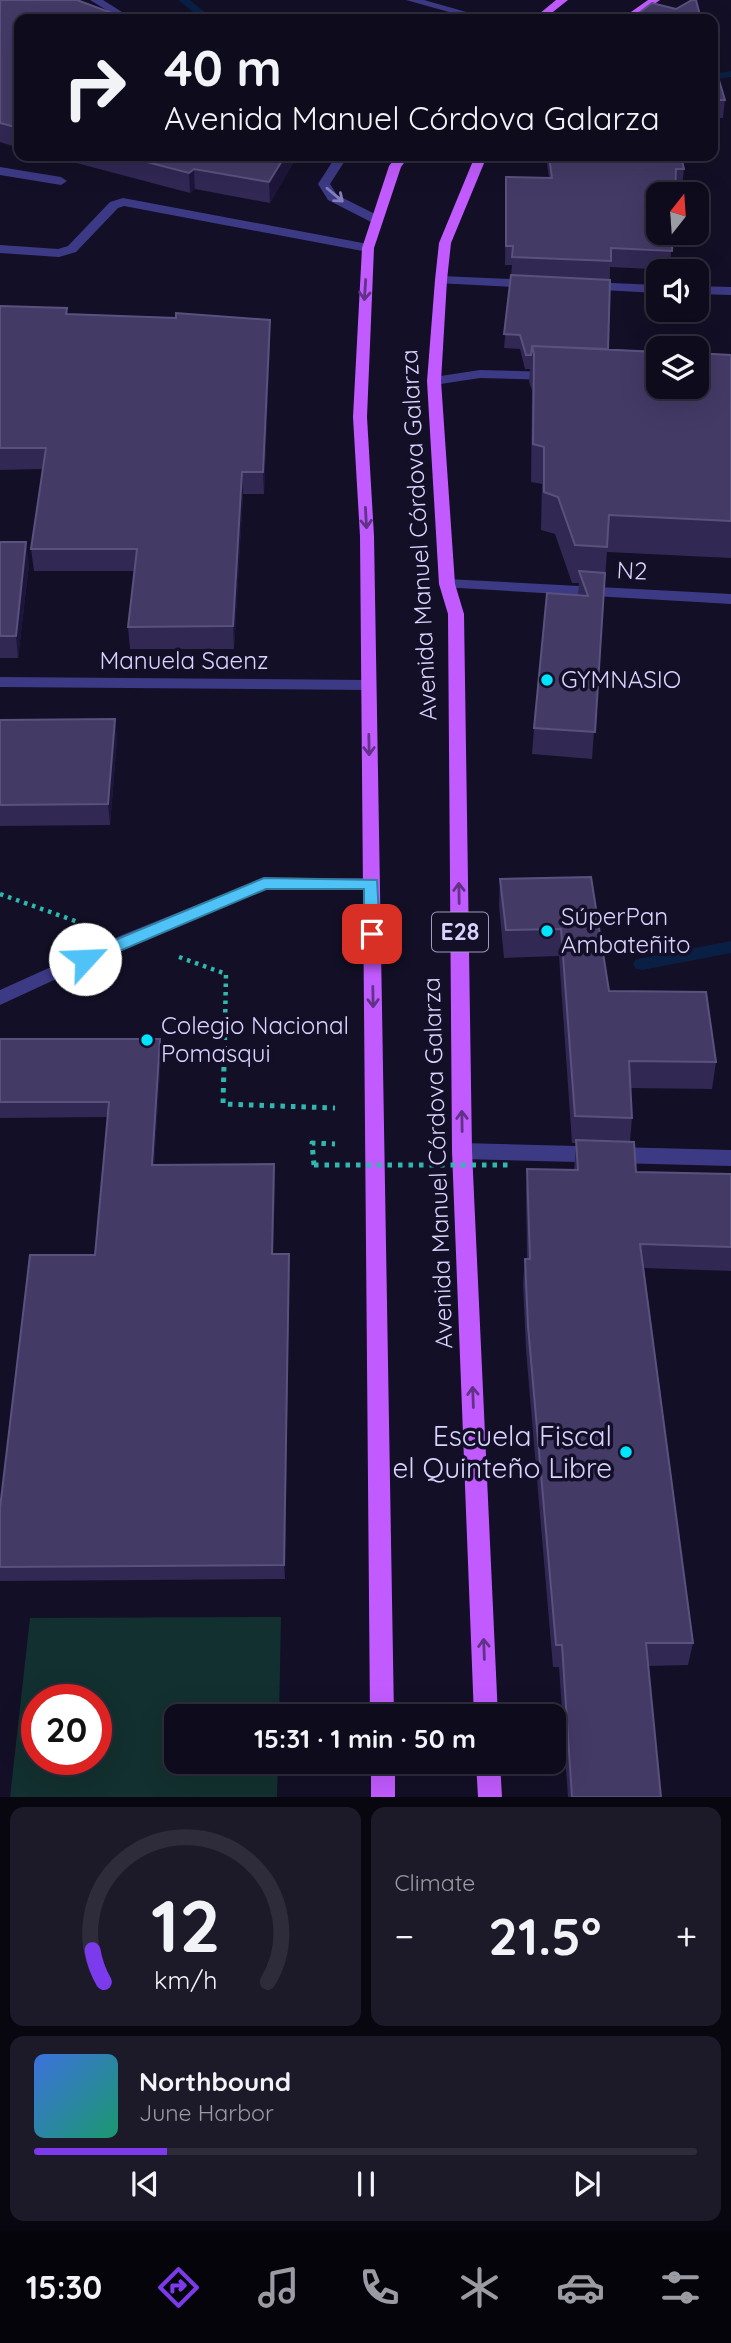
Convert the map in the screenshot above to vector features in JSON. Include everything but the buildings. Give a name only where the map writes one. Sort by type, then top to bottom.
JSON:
[{"type":"main road","points":[[545,14],[563,0]]},
{"type":"main road","points":[[633,14],[654,0]]},
{"type":"main road","name":"Avenida Manuel Córdova Galarza","points":[[382,1704],[367,536],[360,417],[368,248],[399,161]]},
{"type":"main road","name":"Avenida Manuel Córdova Galarza","points":[[479,161],[444,243],[434,381],[447,584],[456,614],[462,1151],[485,1704]]},
{"type":"main road","points":[[383,1774],[383,1797]]},
{"type":"main road","points":[[489,1774],[490,1797]]},
{"type":"street","points":[[95,0],[119,14]]},
{"type":"street","points":[[411,0],[466,14]]},
{"type":"street","points":[[339,161],[324,184],[328,191],[332,197],[377,220]]},
{"type":"street","points":[[0,171],[61,181]]},
{"type":"street","points":[[0,249],[59,253],[72,249],[114,205],[123,202],[368,248]]},
{"type":"street","points":[[441,281],[549,285]]},
{"type":"street","points":[[576,286],[646,289]]},
{"type":"street","points":[[709,291],[731,292]]},
{"type":"street","points":[[434,381],[480,374],[568,376]]},
{"type":"street","name":"N2","points":[[447,584],[731,599]]},
{"type":"street","name":"Manuela Saenz","points":[[0,682],[368,685]]},
{"type":"street","points":[[0,998],[128,939],[264,884],[372,884]]},
{"type":"street","points":[[462,1151],[731,1158]]},
{"type":"path","points":[[0,894],[226,974],[223,1104],[305,1107]]},
{"type":"path","points":[[312,1143],[314,1165],[510,1165]]},
{"type":"green space","points":[[281,1617],[279,1704],[164,1704],[164,1774],[278,1774],[277,1797],[10,1797],[21,1699],[21,1775],[112,1775],[112,1684],[23,1684],[30,1618]]},
{"type":"waterway","points":[[183,0],[201,14]]},
{"type":"waterway","points":[[718,76],[731,74]]},
{"type":"waterway","points":[[642,964],[731,947]]},
{"type":"place","name":"GYMNASIO","points":[[547,680]]},
{"type":"place","name":"SúperPan Ambateñito","points":[[547,931]]},
{"type":"place","name":"Colegio Nacional Pomasqui","points":[[147,1040]]},
{"type":"place","name":"Escuela Fiscal el Quinteño Libre","points":[[626,1452]]},
{"type":"route","points":[[85,959],[264,884],[372,884],[372,934]]}]
